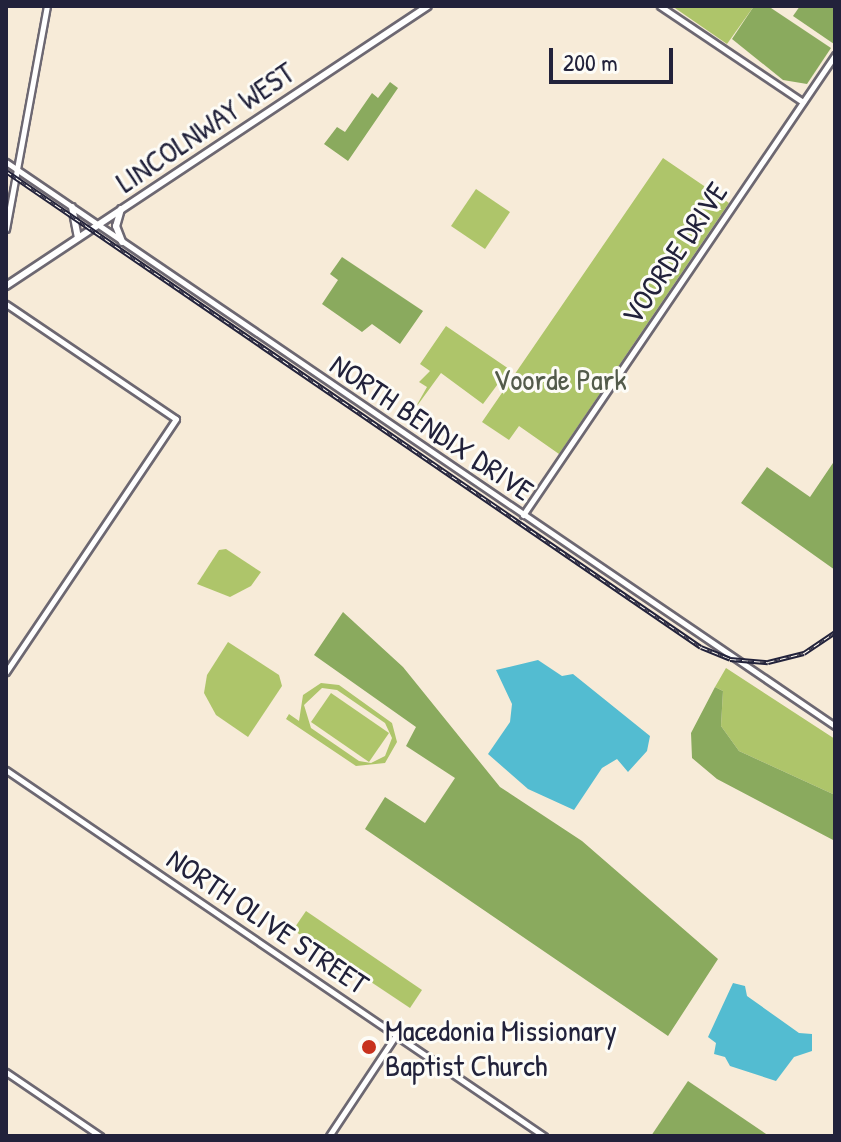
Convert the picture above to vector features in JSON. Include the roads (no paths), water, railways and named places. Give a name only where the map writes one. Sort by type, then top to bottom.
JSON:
[{"type":"main road","name":"LINCOLNWAY WEST","points":[[6,286],[428,6]]},
{"type":"main road","points":[[72,207],[78,237]]},
{"type":"main road","points":[[121,209],[116,226],[122,242]]},
{"type":"street","points":[[6,229],[47,6]]},
{"type":"street","points":[[660,6],[803,102]]},
{"type":"street","name":"VOORDE DRIVE","points":[[523,515],[835,55]]},
{"type":"street","name":"NORTH BENDIX DRIVE","points":[[6,162],[835,726]]},
{"type":"street","points":[[6,304],[176,419],[6,672]]},
{"type":"street","name":"NORTH OLIVE STREET","points":[[6,770],[544,1136]]},
{"type":"street","points":[[329,1136],[396,1035]]},
{"type":"street","points":[[6,1072],[100,1136]]},
{"type":"water","points":[[538,660],[562,676],[573,674],[650,736],[647,751],[628,772],[617,759],[602,768],[574,810],[528,789],[488,754],[510,722],[512,704],[496,670]]},
{"type":"water","points":[[733,983],[745,986],[747,996],[799,1033],[812,1034],[812,1051],[794,1057],[776,1081],[730,1066],[725,1057],[714,1054],[716,1043],[708,1037]]},
{"type":"railway","points":[[6,171],[701,647],[730,659],[768,662],[804,653],[835,632]]},
{"type":"place","name":"Macedonia Missionary Baptist Church","points":[[369,1047]]},
{"type":"park label","name":"Voorde Park","points":[[560,379]]}]
